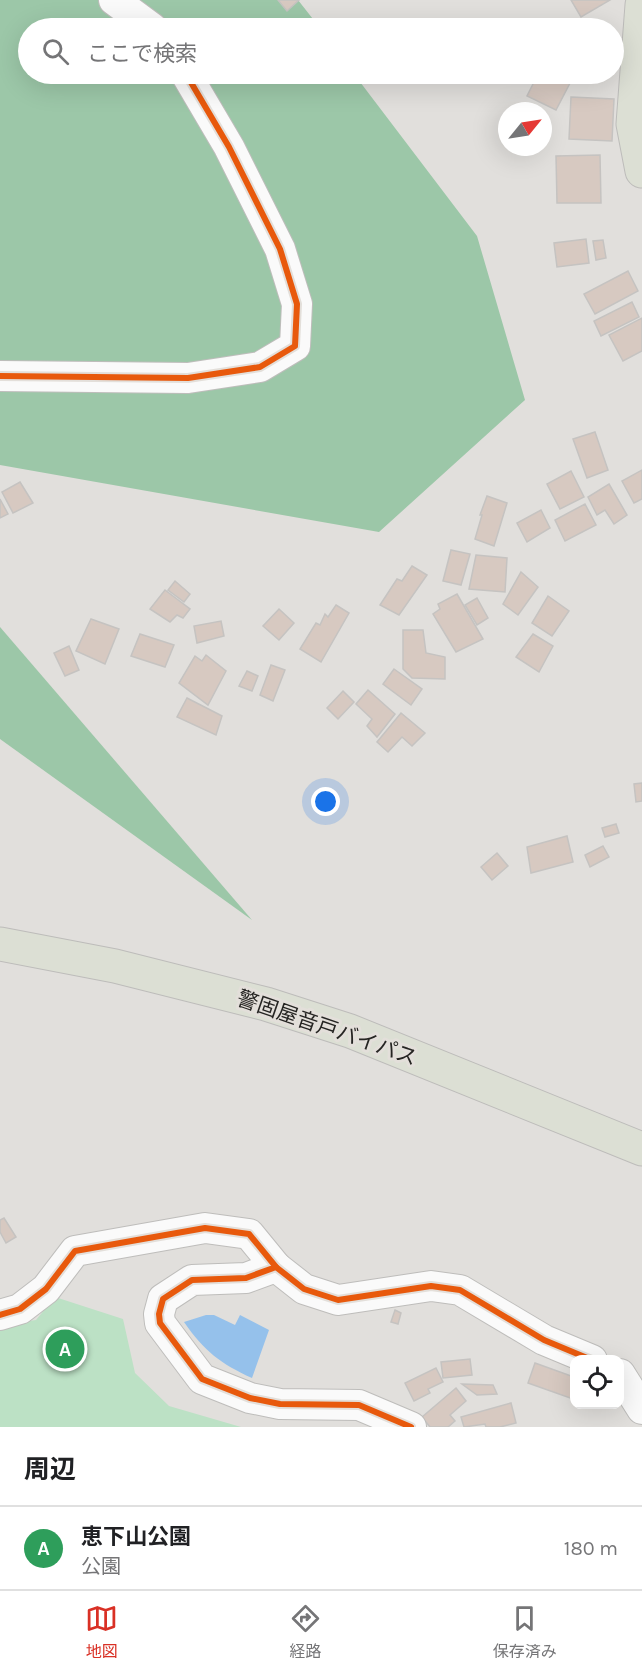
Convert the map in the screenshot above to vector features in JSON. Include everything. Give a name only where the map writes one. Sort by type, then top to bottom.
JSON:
[{"type":"highway","points":[[642,5],[633,124],[642,171]]},
{"type":"highway","name":"警固屋音戸バイパス","points":[[0,944],[115,966],[266,1004],[350,1031],[642,1149]]},
{"type":"street","points":[[114,0],[138,18]]},
{"type":"street","points":[[0,376],[188,378],[260,367],[295,346],[297,304],[280,249],[229,147],[192,84]]},
{"type":"street","points":[[0,1315],[20,1309],[46,1289],[75,1251],[205,1228],[249,1234],[276,1267],[304,1290],[338,1300],[431,1286],[460,1290],[544,1340],[582,1355]]},
{"type":"street","points":[[276,1267],[246,1278],[192,1281],[163,1299],[159,1314],[160,1323],[202,1379],[250,1398],[280,1404],[359,1405],[411,1427]]},
{"type":"street","points":[[624,1380],[642,1409]]},
{"type":"green space","points":[[0,0],[298,0],[312,18],[18,18],[18,84],[362,84],[477,236],[525,400],[379,532],[0,465]]},
{"type":"green space","points":[[0,627],[252,920],[0,739]]},
{"type":"green space","points":[[55,1297],[123,1319],[135,1373],[169,1406],[241,1427],[0,1427],[0,1325],[36,1320]]},
{"type":"water","points":[[206,1315],[214,1315],[235,1325],[240,1315],[269,1330],[252,1378],[214,1356],[184,1322]]},
{"type":"building","points":[[278,0],[299,0],[287,11]]},
{"type":"building","points":[[571,0],[610,0],[581,17]]},
{"type":"building","points":[[533,84],[569,84],[556,110],[552,108],[552,102],[539,102],[527,96]]},
{"type":"building","points":[[571,97],[614,99],[612,141],[569,139]]},
{"type":"building","points":[[600,155],[601,203],[557,203],[556,156]]},
{"type":"building","points":[[586,239],[589,263],[557,267],[554,243]]},
{"type":"building","points":[[603,240],[606,258],[596,260],[593,241]]},
{"type":"building","points":[[628,271],[638,291],[595,314],[584,294]]},
{"type":"building","points":[[632,302],[639,317],[601,336],[594,321]]},
{"type":"building","points":[[642,318],[642,351],[623,361],[609,335]]},
{"type":"building","points":[[595,432],[608,470],[587,478],[573,439]]},
{"type":"building","points":[[642,470],[642,499],[634,503],[622,481]]},
{"type":"building","points":[[571,471],[584,497],[560,509],[547,484]]},
{"type":"building","points":[[20,482],[33,503],[13,513],[2,492]]},
{"type":"building","points":[[609,484],[627,515],[614,524],[605,510],[597,515],[588,497]]},
{"type":"building","points":[[487,496],[507,503],[494,546],[475,539]]},
{"type":"building","points":[[0,499],[8,514],[0,518]]},
{"type":"building","points":[[585,504],[596,525],[565,541],[555,520]]},
{"type":"building","points":[[541,510],[550,528],[527,542],[517,523]]},
{"type":"building","points":[[451,550],[470,554],[461,585],[443,581]]},
{"type":"building","points":[[476,555],[507,558],[505,592],[469,589]]},
{"type":"building","points":[[412,566],[427,575],[399,615],[380,605],[397,579],[402,581]]},
{"type":"building","points":[[521,572],[538,587],[518,615],[503,604]]},
{"type":"building","points":[[175,581],[190,594],[184,602],[168,590]]},
{"type":"building","points":[[165,590],[190,609],[183,618],[177,615],[170,622],[150,609]]},
{"type":"building","points":[[457,594],[483,639],[456,652],[433,614],[440,609],[438,604]]},
{"type":"building","points":[[548,596],[569,611],[552,636],[532,623]]},
{"type":"building","points":[[477,598],[488,618],[477,625],[465,605]]},
{"type":"building","points":[[336,605],[349,613],[321,662],[300,649],[316,623],[320,625],[325,614],[328,617]]},
{"type":"building","points":[[279,609],[294,623],[279,640],[263,626]]},
{"type":"building","points":[[91,619],[119,629],[105,664],[76,651]]},
{"type":"building","points":[[221,621],[224,636],[197,643],[194,626]]},
{"type":"building","points":[[403,630],[423,630],[426,653],[445,657],[445,679],[412,678],[403,669]]},
{"type":"building","points":[[140,634],[174,645],[165,667],[131,656]]},
{"type":"building","points":[[533,634],[553,646],[539,672],[516,657]]},
{"type":"building","points":[[69,646],[79,670],[65,676],[54,653]]},
{"type":"building","points":[[206,655],[226,671],[208,705],[179,683],[195,656],[202,661]]},
{"type":"building","points":[[271,665],[285,670],[273,701],[260,695]]},
{"type":"building","points":[[394,669],[422,689],[411,705],[383,684]]},
{"type":"building","points":[[247,671],[258,676],[252,691],[239,686]]},
{"type":"building","points":[[368,690],[395,714],[377,737],[367,726],[372,719],[356,704]]},
{"type":"building","points":[[343,691],[354,702],[338,719],[327,708]]},
{"type":"building","points":[[187,698],[222,716],[216,735],[177,717]]},
{"type":"building","points":[[401,713],[425,733],[412,746],[402,737],[388,752],[377,742]]},
{"type":"building","points":[[642,783],[642,801],[636,802],[634,784]]},
{"type":"building","points":[[616,824],[619,833],[605,837],[602,828]]},
{"type":"building","points":[[567,836],[573,862],[531,873],[527,847]]},
{"type":"building","points":[[603,846],[609,857],[590,867],[585,855]]},
{"type":"building","points":[[497,853],[508,866],[492,880],[481,867]]},
{"type":"building","points":[[4,1218],[16,1237],[6,1243],[0,1232],[0,1220]]},
{"type":"building","points":[[395,1310],[401,1313],[398,1324],[391,1322]]},
{"type":"building","points":[[470,1359],[472,1375],[443,1378],[441,1362]]},
{"type":"building","points":[[535,1363],[570,1376],[570,1398],[528,1383]]},
{"type":"building","points":[[436,1368],[443,1382],[428,1389],[430,1393],[414,1401],[405,1383]]},
{"type":"building","points":[[462,1384],[493,1385],[497,1394],[477,1395]]},
{"type":"building","points":[[456,1388],[466,1401],[450,1415],[455,1421],[448,1427],[430,1427],[422,1417]]},
{"type":"building","points":[[511,1403],[516,1423],[500,1427],[486,1427],[485,1424],[464,1427],[461,1417]]},
{"type":"cycle path","points":[[0,376],[188,378],[260,367],[295,346],[297,304],[280,249],[229,147],[192,84]]},
{"type":"cycle path","points":[[0,1315],[20,1309],[46,1289],[75,1251],[205,1228],[249,1234],[276,1267],[246,1278],[192,1280],[163,1299],[159,1314],[160,1323],[202,1379],[250,1398],[280,1404],[359,1405],[411,1427]]},
{"type":"cycle path","points":[[276,1267],[304,1289],[338,1300],[431,1286],[460,1290],[544,1340],[580,1355]]},
{"type":"place","name":"恵下山公園","points":[[65,1349]]}]
